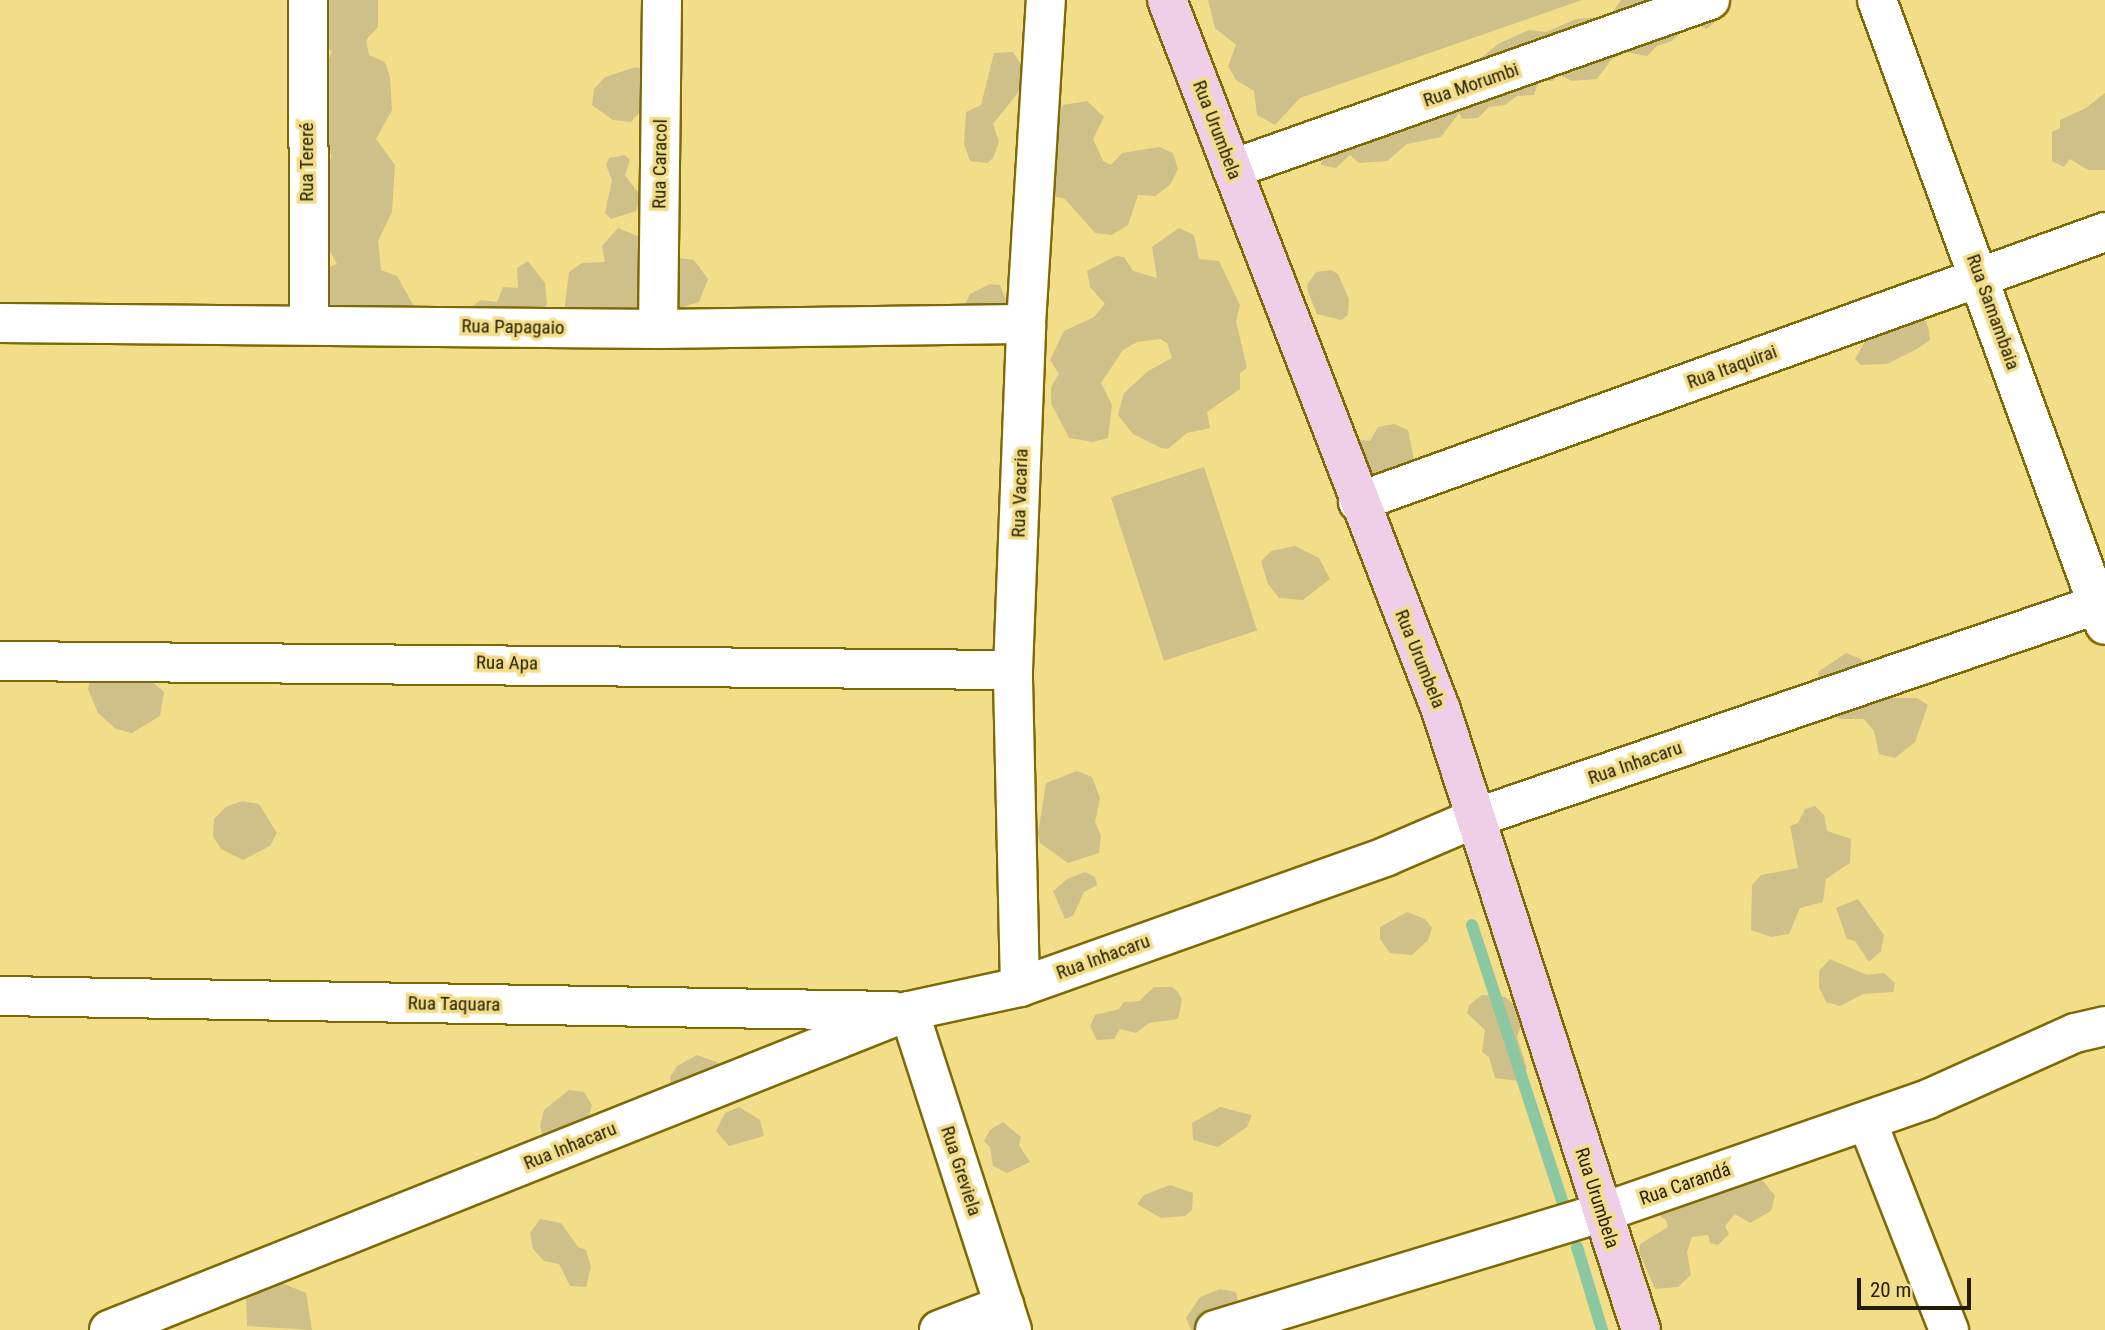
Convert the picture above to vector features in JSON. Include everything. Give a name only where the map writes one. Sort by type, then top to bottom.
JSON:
[{"type":"main road","name":"Rua Urumbela","points":[[1167,0],[1478,817],[1601,1213],[1641,1330]]},
{"type":"street","name":"Rua Tereré","points":[[308,0],[309,324]]},
{"type":"street","name":"Rua Caracol","points":[[657,329],[662,0]]},
{"type":"street","name":"Rua Vacaria","points":[[1020,986],[1013,670],[1026,324],[1046,0]]},
{"type":"street","name":"Rua Morumbi","points":[[1232,169],[1710,0]]},
{"type":"street","name":"Rua Samambaia","points":[[1877,0],[2103,611]]},
{"type":"street","name":"Rua Itaquirai","points":[[1358,502],[2105,232]]},
{"type":"street","name":"Rua Papagaio","points":[[0,323],[657,329],[1026,324]]},
{"type":"street","name":"Rua Inhacaru","points":[[108,1330],[909,1011],[1020,986],[1387,856],[1478,817],[2103,611]]},
{"type":"street","name":"Rua Apa","points":[[0,661],[1013,670]]},
{"type":"street","name":"Rua Taquara","points":[[0,996],[909,1011]]},
{"type":"street","name":"Rua Greviela","points":[[909,1011],[1008,1317]]},
{"type":"street","name":"Rua Carandá","points":[[1215,1330],[1601,1213],[1928,1099],[2075,1033],[2105,1026]]},
{"type":"street","points":[[1867,1121],[1949,1330]]},
{"type":"street","points":[[939,1330],[1008,1317]]},
{"type":"shaded area","points":[[309,0],[378,0],[378,27],[366,40],[369,55],[385,62],[390,77],[392,110],[376,139],[395,165],[392,212],[378,241],[381,270],[397,276],[420,317],[323,340],[323,270],[337,264],[321,235],[319,185],[332,156],[315,127],[321,81],[332,51],[316,46]]},
{"type":"shaded area","points":[[1208,0],[1582,0],[1300,98],[1275,125],[1257,115],[1254,91],[1236,80],[1228,66],[1236,45],[1215,28]]},
{"type":"shaded area","points":[[1621,0],[1717,0],[1719,19],[1706,29],[1693,21],[1672,41],[1657,46],[1647,56],[1625,52],[1611,60],[1597,79],[1572,81],[1558,74],[1553,81],[1539,81],[1534,95],[1517,96],[1505,105],[1489,107],[1478,118],[1462,119],[1459,113],[1441,137],[1407,144],[1387,161],[1359,163],[1350,155],[1336,168],[1321,165],[1324,149],[1430,89],[1440,75],[1472,65],[1498,44],[1529,30],[1546,32],[1576,19],[1610,16]]},
{"type":"shaded area","points":[[1013,52],[1025,71],[1017,94],[993,124],[999,142],[993,158],[987,163],[970,161],[964,144],[966,112],[981,105],[994,53]]},
{"type":"shaded area","points":[[636,67],[661,75],[648,103],[631,122],[613,120],[592,105],[594,89],[605,77]]},
{"type":"shaded area","points":[[2105,93],[2105,170],[2088,170],[2070,159],[2064,167],[2052,161],[2052,132],[2060,128],[2060,120],[2086,108]]},
{"type":"shaded area","points":[[1087,101],[1104,117],[1093,139],[1103,161],[1111,165],[1122,153],[1159,147],[1173,153],[1178,169],[1170,185],[1155,196],[1138,195],[1128,225],[1112,235],[1095,233],[1065,199],[1049,195],[1054,128],[1063,105]]},
{"type":"shaded area","points":[[625,155],[630,160],[625,175],[639,194],[638,204],[636,211],[611,219],[605,213],[612,180],[606,165],[609,158]]},
{"type":"shaded area","points":[[618,228],[640,237],[666,266],[679,258],[694,260],[708,279],[699,302],[667,312],[564,313],[569,272],[582,263],[605,262],[602,246]]},
{"type":"shaded area","points":[[1179,228],[1194,235],[1199,259],[1219,261],[1240,305],[1236,321],[1247,368],[1240,373],[1240,389],[1207,412],[1210,428],[1187,433],[1168,449],[1161,448],[1133,434],[1118,415],[1124,393],[1148,371],[1172,358],[1167,343],[1160,339],[1137,342],[1123,350],[1101,383],[1112,405],[1108,438],[1093,442],[1069,438],[1051,403],[1051,387],[1059,374],[1050,360],[1064,331],[1094,317],[1105,304],[1090,287],[1087,271],[1116,256],[1124,257],[1133,271],[1157,278],[1152,247]]},
{"type":"shaded area","points":[[528,261],[545,283],[547,304],[541,315],[468,309],[481,300],[497,302],[503,287],[518,288],[517,268]]},
{"type":"shaded area","points":[[1331,270],[1338,274],[1349,299],[1348,315],[1341,320],[1317,314],[1308,292],[1307,285],[1316,272]]},
{"type":"shaded area","points":[[990,284],[1000,285],[1009,307],[963,309],[970,294]]},
{"type":"shaded area","points":[[1911,318],[1926,321],[1930,340],[1887,364],[1861,365],[1855,359],[1867,338]]},
{"type":"shaded area","points":[[1394,424],[1408,430],[1416,470],[1376,474],[1372,482],[1346,438],[1370,441],[1378,427]]},
{"type":"shaded area","points":[[1204,467],[1257,631],[1164,661],[1111,497]]},
{"type":"shaded area","points":[[1295,546],[1319,558],[1330,579],[1303,600],[1279,598],[1268,584],[1261,561],[1271,551]]},
{"type":"shaded area","points":[[1846,653],[1861,659],[1889,698],[1917,698],[1928,705],[1915,742],[1895,758],[1879,754],[1874,731],[1864,719],[1840,719],[1827,711],[1818,672]]},
{"type":"shaded area","points":[[146,676],[164,692],[160,716],[132,733],[116,729],[98,713],[88,689],[90,680]]},
{"type":"shaded area","points":[[1077,771],[1092,777],[1100,798],[1095,822],[1101,836],[1099,853],[1068,863],[1040,843],[1038,834],[1046,783]]},
{"type":"shaded area","points":[[242,801],[259,804],[277,833],[270,846],[243,860],[221,849],[213,836],[214,819],[226,807]]},
{"type":"shaded area","points":[[1815,806],[1824,815],[1827,831],[1851,839],[1850,863],[1826,879],[1823,902],[1800,908],[1789,934],[1771,937],[1751,930],[1752,885],[1761,875],[1798,868],[1790,826],[1798,823],[1805,809]]},
{"type":"shaded area","points":[[1085,872],[1095,877],[1097,885],[1084,892],[1073,916],[1065,919],[1053,891],[1067,879]]},
{"type":"shaded area","points":[[1858,899],[1884,935],[1881,951],[1869,962],[1855,941],[1847,939],[1836,908]]},
{"type":"shaded area","points":[[1407,912],[1425,919],[1432,928],[1428,940],[1412,955],[1390,953],[1380,939],[1380,927]]},
{"type":"shaded area","points":[[1830,959],[1867,975],[1884,973],[1895,983],[1893,992],[1863,994],[1840,1006],[1826,1002],[1819,987],[1819,971]]},
{"type":"shaded area","points":[[1154,987],[1172,987],[1178,992],[1182,1000],[1178,1019],[1149,1023],[1136,1033],[1120,1029],[1114,1039],[1097,1040],[1090,1026],[1095,1015],[1119,1009],[1124,1002],[1139,1001]]},
{"type":"shaded area","points":[[1482,995],[1505,997],[1517,1007],[1522,1022],[1517,1037],[1527,1068],[1519,1081],[1495,1078],[1489,1057],[1482,1052],[1485,1030],[1467,1013],[1469,1005]]},
{"type":"shaded area","points":[[697,1055],[719,1063],[718,1079],[672,1089],[670,1077],[677,1066]]},
{"type":"shaded area","points":[[569,1090],[584,1092],[592,1105],[585,1131],[544,1142],[540,1126],[544,1110]]},
{"type":"shaded area","points":[[739,1107],[760,1120],[764,1136],[729,1146],[716,1131],[725,1113]]},
{"type":"shaded area","points":[[1220,1107],[1252,1115],[1247,1127],[1218,1147],[1193,1140],[1192,1123]]},
{"type":"shaded area","points":[[1003,1122],[1021,1137],[1019,1145],[1030,1162],[1007,1173],[993,1166],[990,1147],[984,1141],[990,1130]]},
{"type":"shaded area","points":[[1760,1177],[1775,1196],[1771,1211],[1750,1223],[1735,1214],[1725,1226],[1729,1234],[1718,1245],[1710,1243],[1708,1235],[1692,1237],[1687,1252],[1691,1275],[1678,1287],[1655,1289],[1639,1252],[1640,1244],[1668,1227],[1666,1220],[1654,1212]]},
{"type":"shaded area","points":[[1170,1185],[1193,1193],[1192,1210],[1185,1216],[1161,1218],[1137,1204],[1144,1195]]},
{"type":"shaded area","points":[[540,1219],[561,1223],[578,1247],[586,1250],[591,1267],[586,1287],[570,1286],[559,1264],[544,1261],[533,1249],[530,1233]]},
{"type":"shaded area","points":[[275,1280],[306,1293],[312,1330],[247,1326],[246,1294]]},
{"type":"shaded area","points":[[1220,1289],[1236,1292],[1243,1330],[1191,1330],[1186,1318],[1200,1297]]},
{"type":"waterway","points":[[1472,925],[1563,1203]]},
{"type":"waterway","points":[[1577,1247],[1602,1330]]}]
